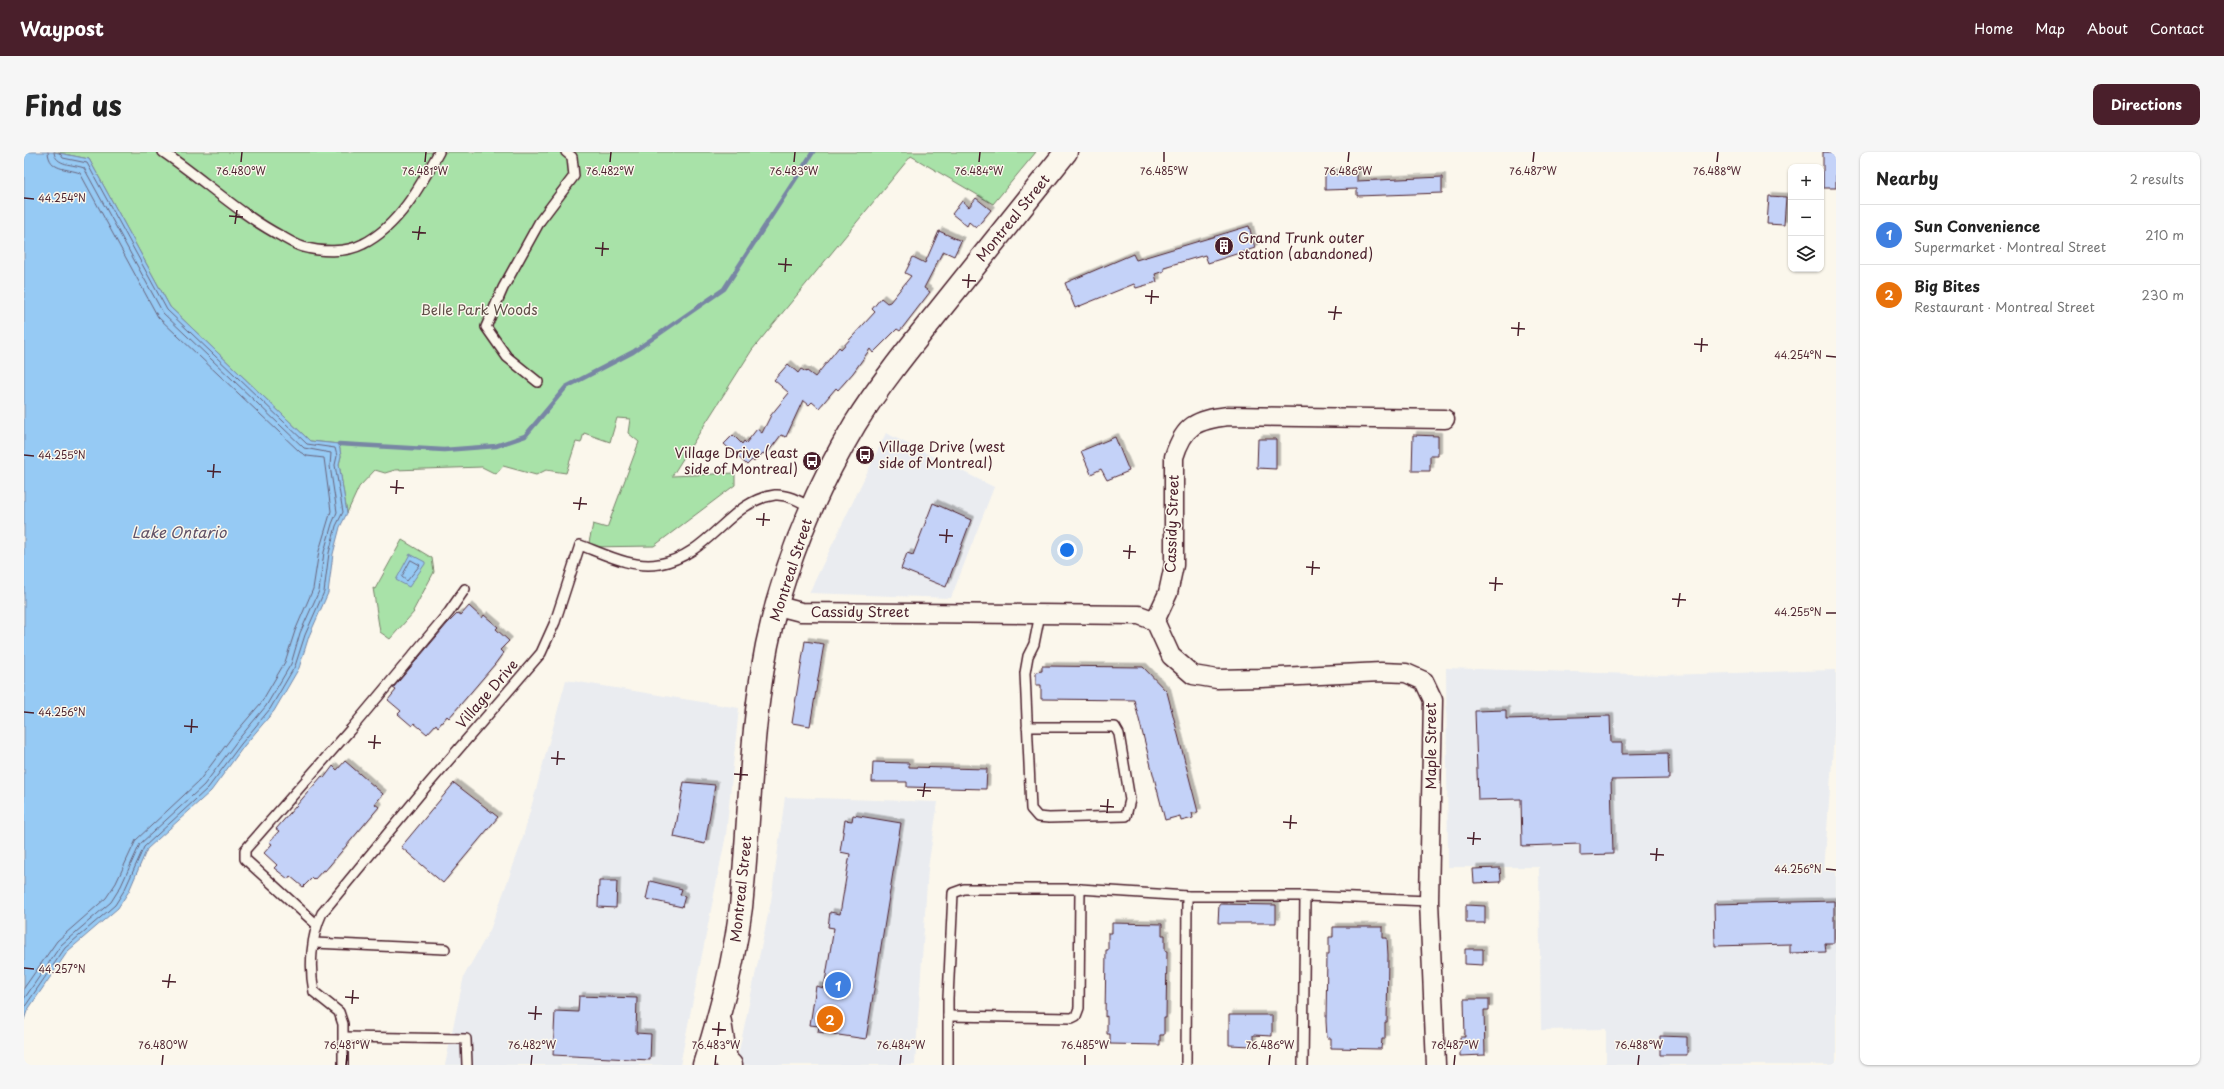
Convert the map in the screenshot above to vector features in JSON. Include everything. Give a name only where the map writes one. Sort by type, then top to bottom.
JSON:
[{"type":"main road","name":"Montreal Street","points":[[704,1065],[720,1019],[728,987],[740,910],[754,731],[761,681],[768,642],[794,552],[830,468],[856,422],[924,329],[1066,152]]},
{"type":"main road","points":[[720,1019],[726,1060],[731,1065]]},
{"type":"street","name":"Cassidy Street","points":[[778,606],[801,612],[1139,614],[1155,621],[1168,593],[1174,566],[1174,457],[1180,440],[1189,429],[1205,419],[1228,416],[1445,419]]},
{"type":"street","name":"Maple Street","points":[[1155,621],[1171,656],[1193,675],[1217,679],[1382,672],[1406,673],[1424,680],[1433,700],[1429,901],[1436,1065]]},
{"type":"lane","points":[[163,152],[261,225],[302,247],[332,251],[362,245],[384,229],[409,201],[439,152]]},
{"type":"lane","points":[[538,382],[507,357],[486,327],[503,288],[540,221],[574,176],[572,157],[566,152]]},
{"type":"lane","name":"Village Drive","points":[[343,1065],[344,1037],[339,1012],[314,992],[312,981],[316,924],[330,902],[541,653],[555,622],[580,545],[623,560],[657,564],[673,561],[692,552],[739,511],[758,500],[776,495],[791,497],[812,508]]},
{"type":"lane","points":[[316,924],[245,859],[245,850],[361,717],[449,612],[465,589]]},
{"type":"lane","points":[[1027,727],[1115,727],[1119,734],[1130,800],[1126,816],[1038,816],[1031,809],[1027,727],[1025,673],[1028,656],[1034,644],[1040,614]]},
{"type":"lane","points":[[948,1065],[948,1016],[953,893],[964,890],[1080,889],[1187,896],[1305,896],[1429,901]]},
{"type":"lane","points":[[948,1016],[1072,1018],[1076,1016],[1079,1008],[1080,889]]},
{"type":"lane","points":[[1186,1065],[1187,896]]},
{"type":"lane","points":[[1303,1065],[1305,896]]},
{"type":"lane","points":[[314,944],[445,949]]},
{"type":"lane","points":[[344,1037],[466,1039],[468,1065]]},
{"type":"shaded area","points":[[886,433],[994,487],[951,598],[809,593]]},
{"type":"shaded area","points":[[1446,668],[1664,675],[1836,670],[1836,707],[1824,871],[1836,871],[1836,1065],[1606,1065],[1606,1029],[1541,1030],[1539,867],[1448,867]]},
{"type":"shaded area","points":[[566,680],[739,708],[726,835],[680,1065],[445,1065],[464,976],[490,930],[521,844]]},
{"type":"shaded area","points":[[785,797],[938,802],[928,868],[915,1065],[736,1065],[771,901]]},
{"type":"green space","name":"Belle Park Woods","points":[[54,152],[1036,152],[993,204],[911,156],[752,350],[672,476],[735,473],[735,485],[654,546],[588,547],[593,524],[607,528],[639,442],[628,433],[630,419],[617,418],[610,442],[584,433],[581,443],[576,442],[566,473],[546,470],[536,475],[503,466],[496,474],[482,467],[395,470],[385,473],[375,470],[359,487],[347,513],[339,464],[341,456],[339,444],[310,441],[170,307],[89,159]]},
{"type":"green space","points":[[402,540],[432,558],[434,572],[413,611],[414,612],[390,639],[380,632],[373,588],[375,589]]},
{"type":"water","name":"Lake Ontario","points":[[24,152],[54,152],[89,159],[170,307],[310,441],[339,444],[341,456],[339,464],[347,513],[340,527],[333,554],[328,593],[309,636],[299,668],[274,711],[244,746],[211,791],[147,849],[129,891],[118,908],[68,951],[27,1011],[24,1020]]},
{"type":"water","points":[[410,554],[425,562],[425,564],[409,587],[396,580]]},
{"type":"building","points":[[1823,152],[1836,152],[1836,188],[1824,188]]},
{"type":"building","points":[[1357,172],[1357,181],[1442,177],[1442,193],[1357,196],[1357,189],[1325,190],[1325,173]]},
{"type":"building","points":[[1769,196],[1786,197],[1784,225],[1767,224]]},
{"type":"building","points":[[976,198],[991,210],[976,228],[969,222],[967,226],[952,214],[962,201],[969,207]]},
{"type":"building","points":[[1249,226],[1255,248],[1208,263],[1205,255],[1164,267],[1164,271],[1155,274],[1157,282],[1136,288],[1134,284],[1075,308],[1065,283],[1133,254],[1136,260]]},
{"type":"building","points":[[939,231],[961,241],[954,256],[943,251],[924,288],[930,292],[900,331],[897,329],[873,353],[870,349],[853,373],[838,390],[836,388],[819,408],[812,402],[809,405],[803,400],[786,437],[781,435],[766,455],[763,453],[754,462],[752,460],[747,465],[724,444],[733,435],[742,444],[744,441],[746,443],[757,429],[762,433],[771,415],[789,393],[774,380],[788,364],[798,373],[801,369],[806,372],[807,371],[815,377],[839,347],[841,349],[875,312],[872,309],[881,298],[887,303],[890,302],[911,276],[905,273],[913,257],[925,263]]},
{"type":"building","points":[[1413,435],[1438,436],[1438,456],[1430,456],[1430,471],[1412,471]]},
{"type":"building","points":[[1115,437],[1129,471],[1107,480],[1101,469],[1091,474],[1081,451]]},
{"type":"building","points":[[1258,439],[1276,439],[1276,469],[1257,468]]},
{"type":"building","points":[[933,503],[971,520],[946,587],[901,569],[907,553],[913,555]]},
{"type":"building","points":[[469,606],[482,618],[484,615],[498,627],[496,629],[509,641],[500,650],[503,653],[495,664],[449,718],[447,716],[438,727],[436,724],[427,734],[414,723],[412,726],[398,714],[401,711],[388,700],[396,690],[393,688],[447,624],[458,613],[461,615]]},
{"type":"building","points":[[805,641],[824,644],[810,726],[792,723]]},
{"type":"building","points":[[1042,666],[1143,667],[1167,692],[1198,812],[1192,813],[1193,818],[1181,821],[1180,816],[1165,820],[1134,700],[1041,699],[1041,685],[1036,685],[1036,672],[1042,671]]},
{"type":"building","points":[[1506,710],[1506,719],[1610,716],[1611,743],[1622,743],[1622,754],[1668,753],[1669,779],[1611,780],[1613,854],[1580,855],[1580,844],[1522,846],[1521,799],[1478,800],[1475,711]]},
{"type":"building","points":[[345,761],[383,794],[375,804],[379,807],[325,871],[323,870],[314,880],[312,878],[303,887],[290,876],[288,879],[274,868],[277,865],[264,853],[272,844],[269,842],[279,831],[276,829],[322,776],[324,778],[333,766],[337,770]]},
{"type":"building","points":[[873,762],[909,763],[909,767],[987,769],[986,789],[907,787],[907,782],[872,782]]},
{"type":"building","points":[[684,782],[715,785],[705,844],[674,837]]},
{"type":"building","points":[[454,783],[498,817],[443,883],[401,847]]},
{"type":"building","points":[[853,815],[901,823],[866,1039],[818,1032],[819,1026],[810,1025],[816,986],[824,988],[834,928],[828,927],[830,912],[840,914],[850,854],[840,852],[845,820],[852,821]]},
{"type":"building","points":[[1500,868],[1501,882],[1474,883],[1473,869]]},
{"type":"building","points":[[599,881],[617,881],[616,908],[598,907]]},
{"type":"building","points":[[650,881],[682,889],[680,895],[685,896],[682,907],[646,899]]},
{"type":"building","points":[[1834,901],[1834,943],[1825,943],[1826,952],[1790,953],[1790,944],[1715,946],[1714,904]]},
{"type":"building","points":[[1219,904],[1276,905],[1276,923],[1218,923]]},
{"type":"building","points":[[1466,905],[1485,906],[1485,923],[1466,923]]},
{"type":"building","points":[[1112,923],[1162,924],[1162,935],[1165,935],[1165,951],[1167,951],[1166,1018],[1164,1018],[1164,1035],[1160,1035],[1160,1045],[1110,1044],[1110,1034],[1107,1034],[1107,1016],[1105,1017],[1106,950],[1108,950],[1108,933],[1112,933]]},
{"type":"building","points":[[1333,927],[1383,927],[1383,938],[1387,938],[1388,955],[1387,1022],[1385,1022],[1385,1039],[1382,1039],[1381,1049],[1331,1048],[1331,1038],[1327,1038],[1327,954],[1329,954],[1329,937],[1333,937]]},
{"type":"building","points":[[1465,949],[1483,949],[1483,965],[1465,964]]},
{"type":"building","points":[[579,996],[637,998],[636,1033],[651,1034],[650,1060],[553,1055],[555,1011],[578,1012]]},
{"type":"building","points":[[1464,999],[1489,999],[1489,1010],[1484,1010],[1485,1055],[1460,1056],[1460,1037],[1465,1037]]},
{"type":"building","points":[[1229,1015],[1272,1015],[1272,1036],[1253,1035],[1253,1046],[1229,1045]]},
{"type":"building","points":[[1660,1036],[1687,1037],[1687,1055],[1660,1055]]},
{"type":"waterway","points":[[339,444],[444,450],[496,446],[525,436],[566,387],[633,352],[724,289],[813,152]]},
{"type":"place","name":"Grand Trunk outer station (abandoned)","points":[[1224,246]]},
{"type":"place","name":"Village Drive (west side of Montreal)","points":[[865,455]]},
{"type":"place","name":"Village Drive (east side of Montreal)","points":[[812,461]]},
{"type":"place","name":"Sun Convenience","points":[[838,985]]},
{"type":"place","name":"Big Bites","points":[[830,1019]]}]
